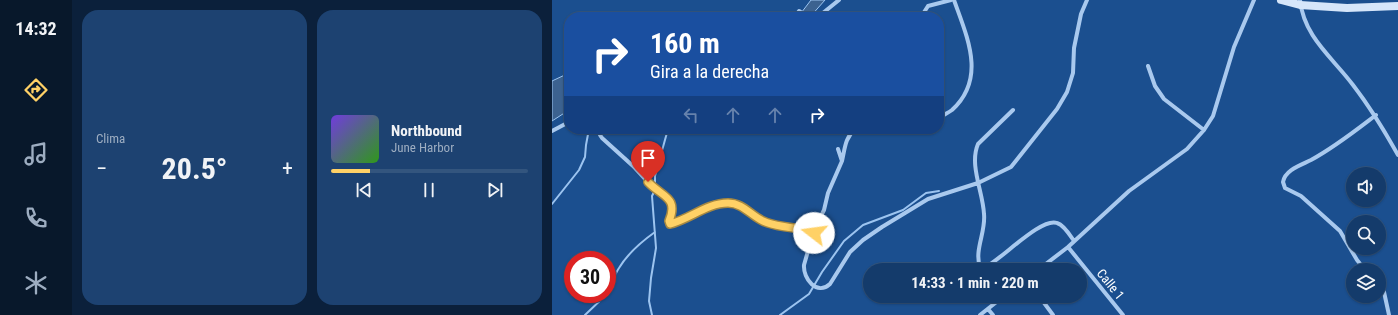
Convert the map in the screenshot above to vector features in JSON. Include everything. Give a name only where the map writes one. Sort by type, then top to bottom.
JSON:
[{"type":"main road","points":[[1281,0],[1347,8],[1398,6]]},
{"type":"street","points":[[824,12],[839,0]]},
{"type":"street","points":[[924,12],[928,6],[953,0],[971,47],[972,66],[966,90],[951,112],[944,116]]},
{"type":"street","points":[[851,134],[844,145],[842,161],[828,193],[824,210],[814,230],[804,260],[804,270],[809,282],[814,287],[826,288],[850,252],[863,240],[928,199],[978,183],[1011,167],[1057,109],[1067,92],[1073,73],[1074,48],[1081,14],[1087,0]]},
{"type":"street","points":[[1047,263],[1068,246],[1129,191],[1187,149],[1204,130],[1213,116],[1234,47],[1254,0]]},
{"type":"street","points":[[1300,2],[1312,37],[1352,83],[1376,115],[1398,155]]},
{"type":"street","points":[[1148,66],[1155,86],[1164,99],[1204,130]]},
{"type":"street","points":[[979,263],[978,255],[985,223],[978,183],[976,150],[978,144],[1014,110]]},
{"type":"street","points":[[1359,263],[1340,231],[1301,196],[1286,188],[1282,182],[1285,175],[1292,170],[1332,149],[1376,115]]},
{"type":"street","points":[[552,131],[564,125]]},
{"type":"street","points":[[600,134],[602,138],[633,166],[655,190],[670,200],[673,208],[669,221],[670,224],[679,222],[714,205],[728,203],[738,204],[763,221],[791,228],[814,230]]},
{"type":"street","points":[[838,149],[842,161]]},
{"type":"street","points":[[993,263],[1006,254],[1039,226],[1047,222],[1056,222],[1061,225],[1074,240]]},
{"type":"street","name":"Calle 1","points":[[1068,246],[1123,315]]},
{"type":"street","points":[[1386,301],[1389,315]]},
{"type":"street","points":[[980,315],[995,303]]},
{"type":"street","points":[[1044,303],[1053,315]]},
{"type":"street","points":[[988,308],[993,315]]},
{"type":"water","points":[[811,0],[825,0],[814,12],[802,12]]},
{"type":"water","points":[[564,75],[564,113],[552,121],[552,81]]},
{"type":"waterway","points":[[552,204],[579,170],[585,157],[588,134]]},
{"type":"waterway","points":[[652,315],[649,301],[656,248],[652,196],[655,190],[655,176],[667,134]]},
{"type":"waterway","points":[[780,315],[809,294],[822,272],[844,241],[863,225],[903,210],[926,193],[939,191]]},
{"type":"waterway","points":[[616,274],[626,257],[655,232]]},
{"type":"waterway","points":[[585,315],[598,303]]},
{"type":"route","points":[[648,182],[655,190],[670,200],[673,208],[669,221],[670,224],[679,222],[714,205],[728,203],[738,204],[763,221],[781,224],[791,228],[814,230],[814,233]]}]
